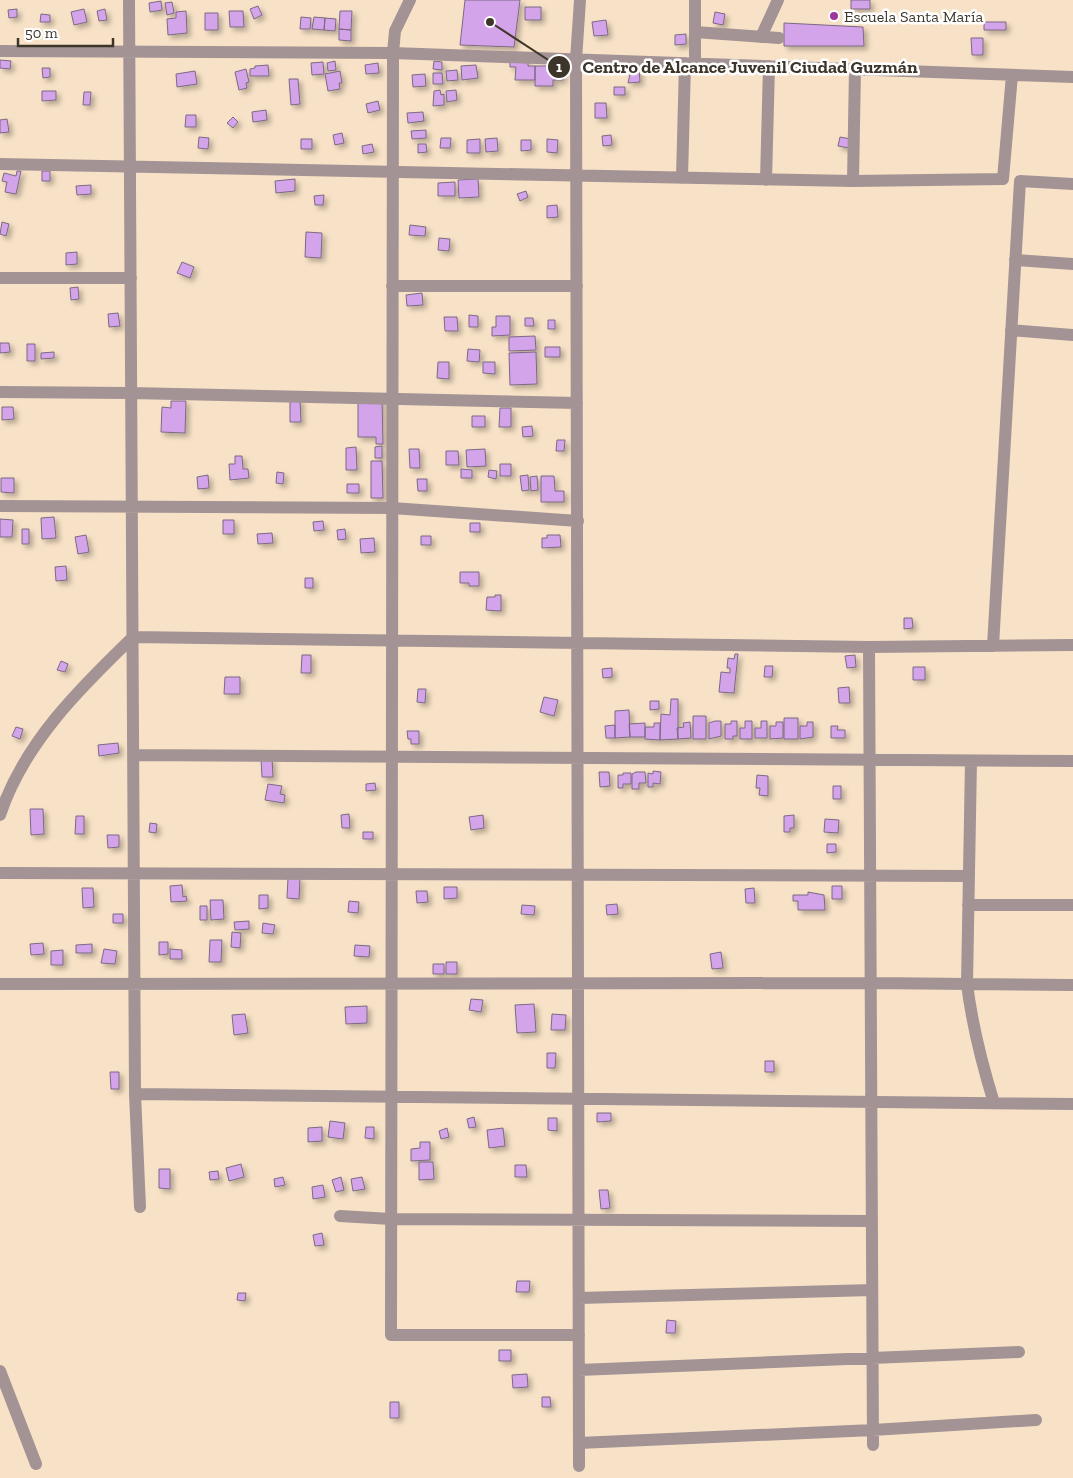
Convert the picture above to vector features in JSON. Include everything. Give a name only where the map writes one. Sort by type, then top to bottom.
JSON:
[{"type":"street","points":[[129,0],[135,1094],[140,1208]]},
{"type":"street","points":[[410,0],[395,31],[393,53],[390,1335],[579,1336]]},
{"type":"street","points":[[580,0],[576,60],[580,1466]]},
{"type":"street","points":[[682,178],[690,64],[695,32],[695,0]]},
{"type":"street","points":[[761,37],[778,0]]},
{"type":"street","points":[[695,32],[779,38]]},
{"type":"street","points":[[0,51],[393,53],[1073,77]]},
{"type":"street","points":[[766,180],[770,66]]},
{"type":"street","points":[[853,181],[856,70]]},
{"type":"street","points":[[1003,179],[1012,75]]},
{"type":"street","points":[[0,164],[766,180],[1003,179],[1073,184]]},
{"type":"street","points":[[993,646],[1020,181]]},
{"type":"street","points":[[1015,260],[1073,264]]},
{"type":"street","points":[[0,278],[131,278]]},
{"type":"street","points":[[392,286],[577,286]]},
{"type":"street","points":[[1011,330],[1073,334]]},
{"type":"street","points":[[0,392],[577,403]]},
{"type":"street","points":[[0,506],[392,508],[578,521]]},
{"type":"street","points":[[0,815],[8,793],[47,727],[82,686],[133,637],[869,646],[1073,645]]},
{"type":"street","points":[[869,646],[873,1102],[873,1445]]},
{"type":"street","points":[[133,754],[870,761],[1073,761]]},
{"type":"street","points":[[971,761],[967,984],[981,1062],[994,1103]]},
{"type":"street","points":[[0,873],[871,874],[969,876]]},
{"type":"street","points":[[968,905],[1073,905]]},
{"type":"street","points":[[0,984],[872,983],[1073,985]]},
{"type":"street","points":[[135,1094],[1073,1104]]},
{"type":"street","points":[[340,1216],[391,1219],[872,1221]]},
{"type":"street","points":[[579,1298],[872,1290]]},
{"type":"street","points":[[579,1370],[1019,1352]]},
{"type":"street","points":[[0,1371],[36,1464]]},
{"type":"street","points":[[579,1443],[873,1430],[1036,1420]]},
{"type":"building","points":[[465,0],[520,0],[514,47],[460,45]]},
{"type":"building","points":[[851,0],[870,0],[870,9],[851,9]]},
{"type":"building","points":[[161,1],[162,10],[150,12],[149,3]]},
{"type":"building","points":[[172,2],[174,13],[167,15],[165,3]]},
{"type":"building","points":[[258,6],[262,15],[254,19],[250,9]]},
{"type":"building","points":[[525,7],[541,7],[541,20],[525,20]]},
{"type":"building","points":[[17,9],[17,17],[9,18],[8,10]]},
{"type":"building","points":[[84,9],[87,22],[74,25],[71,12]]},
{"type":"building","points":[[105,9],[107,20],[99,21],[97,11]]},
{"type":"building","points":[[186,11],[187,33],[168,35],[167,19],[176,18],[176,12]]},
{"type":"building","points":[[229,11],[243,11],[244,27],[230,27]]},
{"type":"building","points":[[340,11],[352,11],[351,30],[339,29]]},
{"type":"building","points":[[715,12],[725,14],[723,25],[713,23]]},
{"type":"building","points":[[205,13],[218,13],[218,30],[205,30]]},
{"type":"building","points":[[41,14],[50,15],[50,22],[40,22]]},
{"type":"building","points":[[301,17],[311,18],[310,29],[300,29]]},
{"type":"building","points":[[314,17],[325,18],[324,30],[312,29]]},
{"type":"building","points":[[325,18],[336,19],[335,31],[324,30]]},
{"type":"building","points":[[606,20],[608,35],[594,36],[592,22]]},
{"type":"building","points":[[984,22],[1006,22],[1006,30],[984,30]]},
{"type":"building","points":[[784,23],[863,27],[864,46],[784,46]]},
{"type":"building","points":[[339,29],[351,30],[351,41],[339,40]]},
{"type":"building","points":[[686,34],[686,44],[675,45],[675,35]]},
{"type":"building","points":[[971,38],[983,38],[983,55],[972,55]]},
{"type":"building","points":[[0,60],[11,61],[10,69],[0,68]]},
{"type":"building","points":[[510,60],[528,61],[528,66],[535,66],[535,80],[515,80],[516,67],[510,67]]},
{"type":"building","points":[[335,61],[336,70],[328,71],[327,63]]},
{"type":"building","points":[[434,61],[442,62],[442,70],[433,69]]},
{"type":"building","points":[[323,62],[324,74],[312,75],[311,63]]},
{"type":"building","points":[[378,63],[379,73],[366,74],[365,65]]},
{"type":"building","points":[[268,65],[269,76],[250,76],[250,69],[255,68],[255,66]]},
{"type":"building","points":[[476,65],[478,78],[462,80],[461,66]]},
{"type":"building","points":[[535,66],[563,66],[563,80],[553,80],[553,86],[535,86]]},
{"type":"building","points":[[42,68],[50,68],[50,77],[43,78]]},
{"type":"building","points":[[639,68],[640,82],[628,83],[631,69]]},
{"type":"building","points":[[246,69],[249,82],[246,83],[247,88],[239,90],[235,72]]},
{"type":"building","points":[[457,70],[458,80],[447,81],[446,71]]},
{"type":"building","points":[[195,71],[197,84],[177,87],[176,74]]},
{"type":"building","points":[[340,71],[342,83],[339,83],[340,89],[328,91],[325,74]]},
{"type":"building","points":[[433,73],[442,73],[443,84],[433,84]]},
{"type":"building","points":[[425,74],[426,86],[413,87],[412,75]]},
{"type":"building","points":[[289,79],[298,79],[300,104],[291,105]]},
{"type":"building","points":[[614,87],[625,87],[625,95],[614,95]]},
{"type":"building","points":[[440,90],[441,95],[444,94],[444,105],[433,106],[434,91]]},
{"type":"building","points":[[456,90],[457,100],[447,102],[446,91]]},
{"type":"building","points":[[42,91],[56,91],[56,100],[42,101]]},
{"type":"building","points":[[84,92],[91,92],[90,105],[83,105]]},
{"type":"building","points":[[378,101],[380,110],[368,113],[366,104]]},
{"type":"building","points":[[595,103],[606,103],[607,118],[595,118]]},
{"type":"building","points":[[266,110],[267,120],[253,122],[252,112]]},
{"type":"building","points":[[423,112],[424,121],[408,123],[407,113]]},
{"type":"building","points":[[186,115],[196,115],[196,127],[185,127]]},
{"type":"building","points":[[233,117],[238,122],[233,128],[227,123]]},
{"type":"building","points":[[7,119],[9,132],[0,133],[0,120]]},
{"type":"building","points":[[426,130],[426,138],[412,139],[411,131]]},
{"type":"building","points":[[342,133],[344,143],[335,145],[333,135]]},
{"type":"building","points":[[611,135],[612,145],[603,146],[602,136]]},
{"type":"building","points":[[199,137],[209,138],[208,149],[198,148]]},
{"type":"building","points":[[840,137],[851,139],[849,148],[838,146]]},
{"type":"building","points":[[441,138],[451,138],[450,148],[440,148]]},
{"type":"building","points":[[497,138],[498,151],[486,152],[485,139]]},
{"type":"building","points":[[301,139],[312,139],[312,149],[301,149]]},
{"type":"building","points":[[480,139],[480,153],[467,153],[467,140]]},
{"type":"building","points":[[547,139],[558,140],[557,153],[547,152]]},
{"type":"building","points":[[521,140],[531,140],[531,150],[521,151]]},
{"type":"building","points":[[372,144],[374,152],[363,154],[362,146]]},
{"type":"building","points":[[418,144],[426,144],[427,152],[418,153]]},
{"type":"building","points":[[17,171],[21,171],[16,194],[5,192],[7,182],[2,181],[4,173],[16,176]]},
{"type":"building","points":[[42,171],[50,171],[50,181],[42,181]]},
{"type":"building","points":[[295,179],[295,191],[276,193],[275,181]]},
{"type":"building","points":[[478,179],[479,197],[459,198],[458,180]]},
{"type":"building","points":[[455,182],[455,196],[438,196],[438,183]]},
{"type":"building","points":[[91,185],[91,194],[77,195],[76,186]]},
{"type":"building","points":[[526,191],[528,197],[520,201],[517,194]]},
{"type":"building","points":[[324,195],[323,205],[315,205],[314,196]]},
{"type":"building","points":[[557,205],[558,217],[547,218],[547,206]]},
{"type":"building","points":[[2,222],[9,224],[6,236],[0,234]]},
{"type":"building","points":[[410,225],[426,227],[425,236],[409,235]]},
{"type":"building","points":[[306,232],[322,233],[321,258],[305,257]]},
{"type":"building","points":[[439,238],[450,239],[449,251],[438,250]]},
{"type":"building","points":[[77,252],[77,264],[66,265],[66,253]]},
{"type":"building","points":[[182,262],[194,267],[190,278],[177,273]]},
{"type":"building","points":[[78,287],[79,299],[71,300],[70,288]]},
{"type":"building","points":[[422,293],[423,305],[407,306],[406,295]]},
{"type":"building","points":[[118,313],[120,326],[109,327],[108,314]]},
{"type":"building","points":[[469,315],[478,316],[478,327],[469,327]]},
{"type":"building","points":[[496,316],[510,316],[510,335],[492,336],[492,327],[496,327]]},
{"type":"building","points":[[444,317],[457,317],[458,331],[445,331]]},
{"type":"building","points":[[525,318],[533,318],[534,326],[525,326]]},
{"type":"building","points":[[548,320],[555,320],[555,329],[548,329]]},
{"type":"building","points":[[535,336],[536,350],[509,351],[509,337]]},
{"type":"building","points":[[0,343],[9,343],[10,352],[0,353]]},
{"type":"building","points":[[27,344],[35,344],[35,361],[27,361]]},
{"type":"building","points":[[545,347],[560,347],[560,357],[545,357]]},
{"type":"building","points":[[468,349],[480,350],[479,362],[467,361]]},
{"type":"building","points":[[54,352],[54,358],[41,359],[41,353]]},
{"type":"building","points":[[536,352],[537,384],[510,385],[509,353]]},
{"type":"building","points":[[438,362],[449,362],[449,379],[437,378]]},
{"type":"building","points":[[483,362],[495,362],[495,374],[483,373]]},
{"type":"building","points":[[300,399],[301,422],[290,422],[290,400]]},
{"type":"building","points":[[382,399],[383,444],[376,444],[376,437],[358,437],[358,400]]},
{"type":"building","points":[[171,401],[186,401],[185,433],[161,432],[162,407],[171,408]]},
{"type":"building","points":[[2,407],[13,407],[14,419],[2,420]]},
{"type":"building","points":[[500,408],[511,408],[511,427],[499,427]]},
{"type":"building","points":[[472,416],[485,416],[485,427],[472,427]]},
{"type":"building","points":[[532,426],[533,436],[523,437],[522,427]]},
{"type":"building","points":[[557,440],[565,440],[564,451],[556,451]]},
{"type":"building","points":[[382,446],[382,458],[375,458],[375,447]]},
{"type":"building","points":[[356,447],[357,470],[346,470],[346,448]]},
{"type":"building","points":[[409,449],[419,449],[420,468],[410,468]]},
{"type":"building","points":[[485,449],[486,466],[467,467],[466,450]]},
{"type":"building","points":[[446,451],[458,451],[459,465],[446,465]]},
{"type":"building","points":[[235,456],[242,456],[243,469],[248,469],[249,478],[230,480],[229,464],[235,464]]},
{"type":"building","points":[[371,461],[382,461],[383,498],[371,498]]},
{"type":"building","points":[[500,464],[511,464],[511,476],[500,476]]},
{"type":"building","points":[[461,469],[472,470],[472,478],[461,478]]},
{"type":"building","points":[[489,470],[497,471],[496,479],[488,477]]},
{"type":"building","points":[[277,472],[284,473],[283,484],[276,483]]},
{"type":"building","points":[[208,475],[209,488],[198,489],[197,477]]},
{"type":"building","points":[[528,475],[529,490],[522,491],[520,476]]},
{"type":"building","points":[[537,476],[538,490],[531,491],[530,477]]},
{"type":"building","points":[[541,476],[554,476],[555,491],[564,491],[564,502],[541,502]]},
{"type":"building","points":[[1,478],[14,478],[14,493],[1,492]]},
{"type":"building","points":[[417,479],[427,479],[427,491],[418,491]]},
{"type":"building","points":[[347,484],[359,484],[359,493],[347,493]]},
{"type":"building","points":[[54,517],[56,538],[42,539],[41,518]]},
{"type":"building","points":[[0,519],[13,520],[12,537],[0,537]]},
{"type":"building","points":[[223,520],[234,520],[234,534],[223,534]]},
{"type":"building","points":[[323,521],[324,530],[314,531],[313,522]]},
{"type":"building","points":[[470,523],[480,523],[480,532],[470,532]]},
{"type":"building","points":[[22,529],[29,529],[29,544],[22,544]]},
{"type":"building","points":[[345,529],[346,539],[338,540],[337,530]]},
{"type":"building","points":[[272,533],[273,543],[258,544],[257,534]]},
{"type":"building","points":[[86,535],[89,552],[78,554],[75,537]]},
{"type":"building","points":[[547,535],[560,535],[561,547],[542,548],[542,538],[547,538]]},
{"type":"building","points":[[421,536],[431,536],[431,545],[421,545]]},
{"type":"building","points":[[374,538],[375,552],[361,553],[360,539]]},
{"type":"building","points":[[66,566],[67,580],[56,581],[55,567]]},
{"type":"building","points":[[460,572],[479,572],[479,586],[469,586],[469,583],[460,583]]},
{"type":"building","points":[[305,578],[313,578],[313,588],[305,588]]},
{"type":"building","points":[[495,595],[501,595],[501,611],[486,610],[487,597],[495,597]]},
{"type":"building","points":[[904,618],[912,618],[913,628],[904,629]]},
{"type":"building","points":[[735,654],[738,654],[734,693],[719,692],[721,672],[730,673],[730,668],[727,668],[728,658],[734,659]]},
{"type":"building","points":[[302,655],[311,655],[311,673],[301,673]]},
{"type":"building","points":[[855,655],[856,667],[847,668],[845,656]]},
{"type":"building","points":[[61,661],[68,664],[65,672],[57,670]]},
{"type":"building","points":[[765,666],[773,666],[772,677],[764,677]]},
{"type":"building","points":[[913,667],[925,667],[925,680],[913,680]]},
{"type":"building","points":[[612,668],[612,677],[603,678],[602,669]]},
{"type":"building","points":[[225,677],[240,677],[240,694],[224,694]]},
{"type":"building","points":[[849,687],[850,703],[839,703],[838,688]]},
{"type":"building","points":[[418,689],[426,689],[425,703],[417,702]]},
{"type":"building","points":[[544,697],[558,700],[554,716],[540,712]]},
{"type":"building","points":[[671,699],[678,699],[678,739],[660,740],[661,714],[670,715]]},
{"type":"building","points":[[650,701],[659,701],[659,709],[650,710]]},
{"type":"building","points":[[629,710],[630,737],[615,738],[615,711]]},
{"type":"building","points":[[693,716],[706,716],[706,739],[693,739]]},
{"type":"building","points":[[784,718],[798,718],[798,739],[784,739]]},
{"type":"building","points":[[721,721],[721,736],[709,739],[709,723]]},
{"type":"building","points":[[731,721],[737,721],[737,736],[733,736],[733,739],[725,739],[725,724],[731,724]]},
{"type":"building","points":[[745,721],[752,721],[752,739],[740,739],[740,728],[745,728]]},
{"type":"building","points":[[761,721],[767,721],[767,738],[755,738],[755,728],[761,728]]},
{"type":"building","points":[[690,722],[691,738],[678,739],[677,728],[684,727],[683,723]]},
{"type":"building","points":[[776,722],[783,722],[783,738],[770,739],[770,726],[776,726]]},
{"type":"building","points":[[807,722],[813,722],[813,737],[800,739],[800,726],[807,726]]},
{"type":"building","points":[[645,723],[645,737],[630,737],[629,724]]},
{"type":"building","points":[[654,723],[660,723],[660,740],[645,739],[645,727],[654,727]]},
{"type":"building","points":[[615,725],[615,738],[606,738],[605,726]]},
{"type":"building","points":[[831,726],[838,726],[837,730],[845,730],[845,738],[831,738]]},
{"type":"building","points":[[16,727],[23,729],[20,739],[12,736]]},
{"type":"building","points":[[407,731],[419,731],[419,744],[411,744]]},
{"type":"building","points":[[118,743],[119,753],[99,756],[98,745]]},
{"type":"building","points":[[272,758],[273,777],[262,777],[261,759]]},
{"type":"building","points":[[653,771],[661,772],[660,784],[653,783],[653,787],[648,787],[648,773],[653,774]]},
{"type":"building","points":[[599,772],[609,772],[610,786],[600,787]]},
{"type":"building","points":[[645,772],[646,783],[639,783],[639,789],[632,789],[632,774]]},
{"type":"building","points":[[623,773],[631,773],[631,784],[623,784],[623,788],[618,788],[618,775],[623,775]]},
{"type":"building","points":[[757,775],[768,776],[768,796],[759,795],[760,788],[756,788]]},
{"type":"building","points":[[375,783],[376,790],[366,791],[366,784]]},
{"type":"building","points":[[268,784],[282,786],[280,794],[285,795],[284,803],[265,800]]},
{"type":"building","points":[[833,786],[841,786],[841,799],[833,799]]},
{"type":"building","points":[[30,809],[43,809],[44,834],[31,835]]},
{"type":"building","points":[[349,814],[350,828],[342,828],[341,815]]},
{"type":"building","points":[[483,815],[484,828],[471,830],[469,817]]},
{"type":"building","points":[[794,815],[794,828],[790,828],[790,832],[784,832],[784,816]]},
{"type":"building","points":[[76,816],[84,816],[84,834],[75,834]]},
{"type":"building","points":[[825,819],[839,820],[838,833],[824,832]]},
{"type":"building","points":[[150,823],[157,824],[156,833],[149,832]]},
{"type":"building","points":[[363,832],[373,832],[373,839],[363,839]]},
{"type":"building","points":[[107,835],[119,835],[119,847],[108,848]]},
{"type":"building","points":[[827,844],[836,844],[836,852],[827,853]]},
{"type":"building","points":[[288,878],[300,878],[299,899],[287,898]]},
{"type":"building","points":[[182,885],[183,897],[186,896],[187,901],[171,902],[170,886]]},
{"type":"building","points":[[832,886],[842,886],[842,899],[832,899]]},
{"type":"building","points":[[444,887],[457,887],[457,898],[444,899]]},
{"type":"building","points":[[82,888],[93,888],[94,907],[83,908]]},
{"type":"building","points":[[754,888],[755,903],[746,903],[745,889]]},
{"type":"building","points":[[416,891],[427,891],[428,902],[417,903]]},
{"type":"building","points":[[808,892],[824,895],[825,910],[798,910],[798,901],[793,901],[793,895],[808,895]]},
{"type":"building","points":[[259,895],[268,895],[268,908],[259,909]]},
{"type":"building","points":[[210,900],[223,900],[224,919],[211,920]]},
{"type":"building","points":[[349,901],[359,902],[358,913],[348,912]]},
{"type":"building","points":[[617,904],[618,914],[607,915],[606,905]]},
{"type":"building","points":[[522,905],[535,906],[534,915],[521,914]]},
{"type":"building","points":[[200,906],[207,906],[207,920],[200,920]]},
{"type":"building","points":[[113,914],[123,914],[123,923],[113,923]]},
{"type":"building","points":[[249,921],[249,929],[235,930],[234,922]]},
{"type":"building","points":[[263,923],[275,925],[273,934],[262,933]]},
{"type":"building","points":[[232,932],[241,933],[240,948],[231,947]]},
{"type":"building","points":[[210,940],[222,940],[221,962],[209,962]]},
{"type":"building","points":[[159,942],[168,942],[168,954],[159,955]]},
{"type":"building","points":[[43,943],[44,954],[31,955],[30,944]]},
{"type":"building","points":[[92,944],[92,953],[76,953],[76,945]]},
{"type":"building","points":[[355,945],[370,946],[369,957],[354,956]]},
{"type":"building","points":[[104,949],[117,951],[115,964],[101,963]]},
{"type":"building","points":[[170,949],[182,950],[182,959],[170,959]]},
{"type":"building","points":[[63,950],[63,965],[51,965],[51,951]]},
{"type":"building","points":[[721,952],[723,968],[712,969],[710,954]]},
{"type":"building","points":[[446,962],[457,962],[457,974],[446,974]]},
{"type":"building","points":[[433,964],[444,964],[444,974],[433,974]]},
{"type":"building","points":[[471,999],[483,1000],[481,1012],[469,1010]]},
{"type":"building","points":[[534,1004],[536,1032],[517,1033],[515,1005]]},
{"type":"building","points":[[367,1006],[367,1023],[346,1024],[345,1007]]},
{"type":"building","points":[[245,1014],[248,1033],[234,1035],[232,1015]]},
{"type":"building","points":[[552,1014],[566,1015],[565,1030],[551,1030]]},
{"type":"building","points":[[547,1053],[556,1053],[555,1068],[547,1068]]},
{"type":"building","points":[[765,1061],[774,1061],[774,1072],[765,1072]]},
{"type":"building","points":[[110,1072],[119,1072],[119,1089],[111,1089]]},
{"type":"building","points":[[597,1113],[611,1113],[611,1121],[597,1122]]},
{"type":"building","points":[[474,1117],[476,1127],[469,1128],[467,1119]]},
{"type":"building","points":[[548,1118],[557,1118],[557,1131],[548,1130]]},
{"type":"building","points":[[330,1121],[345,1123],[343,1139],[328,1137]]},
{"type":"building","points":[[322,1127],[322,1141],[308,1142],[308,1128]]},
{"type":"building","points":[[366,1127],[374,1127],[374,1139],[365,1138]]},
{"type":"building","points":[[447,1128],[449,1137],[441,1139],[439,1131]]},
{"type":"building","points":[[503,1128],[505,1146],[489,1148],[487,1130]]},
{"type":"building","points":[[420,1142],[430,1142],[430,1160],[411,1161],[411,1149],[420,1148]]},
{"type":"building","points":[[419,1162],[433,1162],[434,1179],[419,1180]]},
{"type":"building","points":[[241,1164],[244,1177],[229,1181],[226,1168]]},
{"type":"building","points":[[515,1165],[526,1165],[527,1177],[515,1177]]},
{"type":"building","points":[[159,1169],[170,1169],[170,1189],[159,1188]]},
{"type":"building","points":[[218,1171],[219,1179],[210,1180],[209,1172]]},
{"type":"building","points":[[283,1177],[285,1185],[275,1187],[274,1179]]},
{"type":"building","points":[[341,1177],[344,1190],[336,1192],[332,1180]]},
{"type":"building","points":[[362,1177],[365,1189],[353,1191],[351,1179]]},
{"type":"building","points":[[323,1185],[325,1197],[313,1199],[312,1187]]},
{"type":"building","points":[[599,1190],[608,1190],[610,1208],[601,1209]]},
{"type":"building","points":[[322,1233],[324,1245],[315,1246],[313,1235]]},
{"type":"building","points":[[517,1281],[530,1281],[529,1292],[516,1292]]},
{"type":"building","points":[[238,1293],[246,1293],[245,1301],[237,1300]]},
{"type":"building","points":[[667,1320],[676,1321],[675,1333],[666,1333]]},
{"type":"building","points":[[499,1350],[511,1350],[511,1361],[499,1361]]},
{"type":"building","points":[[527,1374],[528,1387],[513,1388],[512,1375]]},
{"type":"building","points":[[542,1397],[550,1397],[551,1407],[542,1407]]},
{"type":"building","points":[[390,1402],[399,1402],[399,1418],[390,1418]]},
{"type":"place","name":"Escuela Santa María","points":[[834,16]]},
{"type":"place","name":"Centro de Alcance Juvenil Ciudad Guzmán","points":[[490,22]]}]
